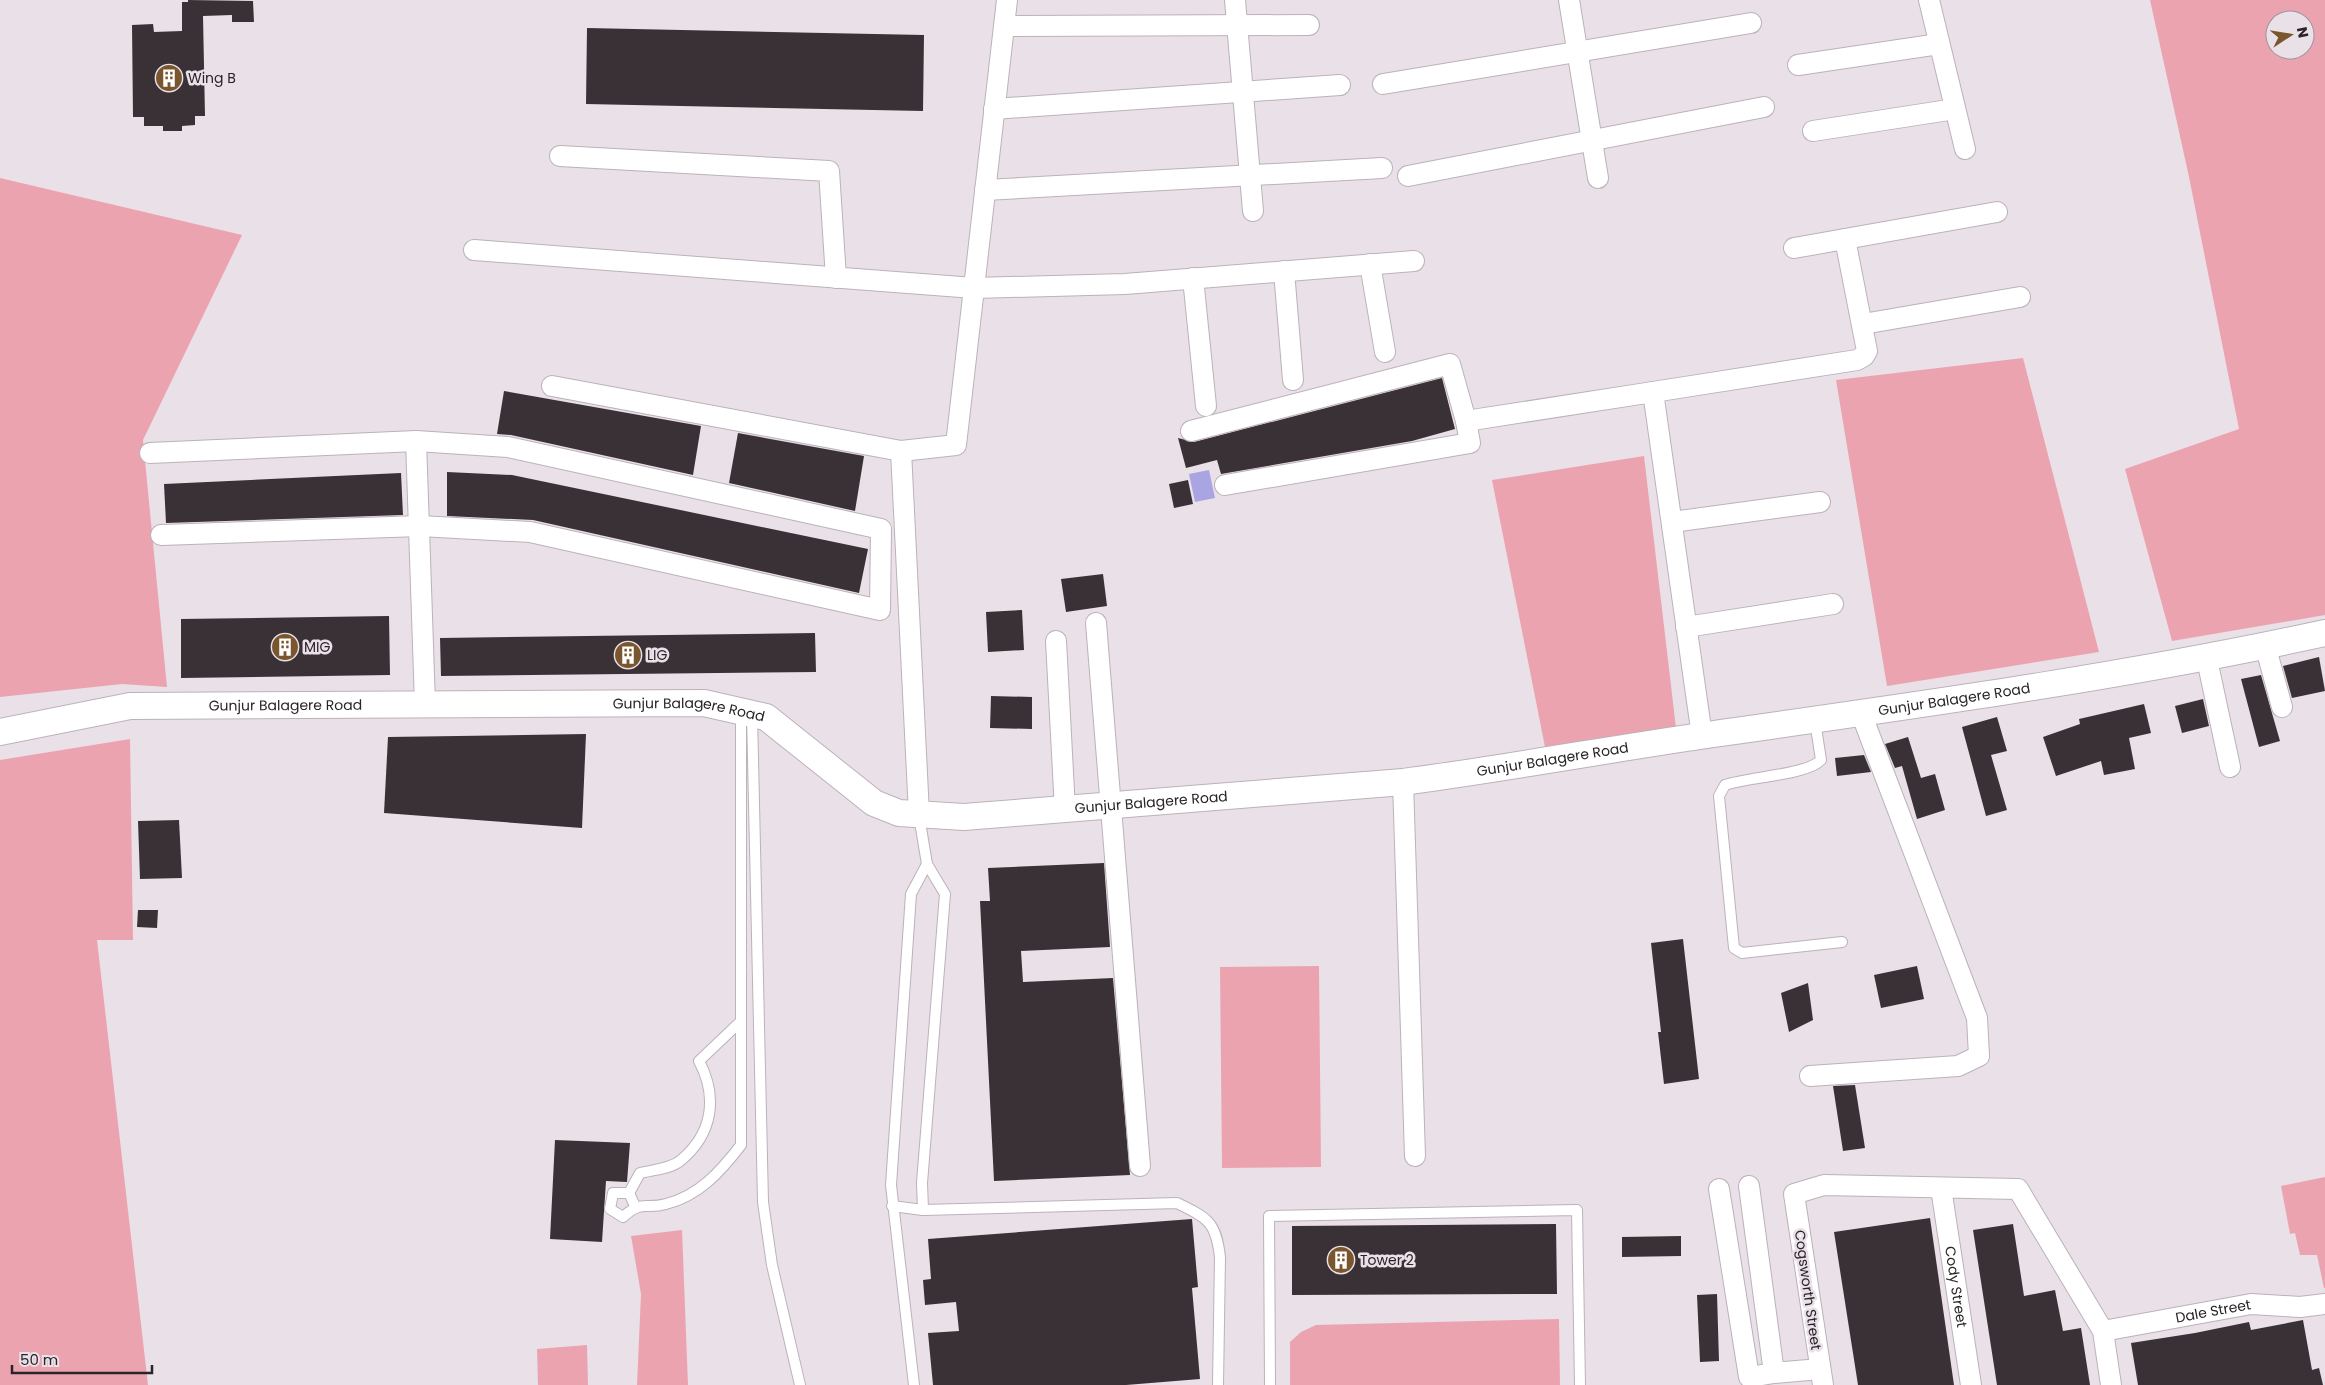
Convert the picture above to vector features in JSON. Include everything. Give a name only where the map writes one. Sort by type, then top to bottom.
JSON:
[{"type":"street","points":[[552,386],[901,451],[956,445],[1007,0]]},
{"type":"street","points":[[1235,0],[1254,211]]},
{"type":"street","points":[[1569,0],[1598,178]]},
{"type":"street","points":[[1928,0],[1965,149]]},
{"type":"street","points":[[1383,84],[1751,23]]},
{"type":"street","points":[[1004,26],[1309,25]]},
{"type":"street","points":[[1798,65],[1939,44]]},
{"type":"street","points":[[994,109],[1340,84]]},
{"type":"street","points":[[1408,176],[1764,107]]},
{"type":"street","points":[[1813,131],[1955,109]]},
{"type":"street","points":[[560,156],[829,171],[836,278]]},
{"type":"street","points":[[985,190],[1382,168]]},
{"type":"street","points":[[1794,248],[1997,212]]},
{"type":"street","points":[[1466,421],[1857,360],[1864,356],[1867,351],[1845,239]]},
{"type":"street","points":[[474,250],[974,288],[1125,284],[1414,261]]},
{"type":"street","points":[[1370,264],[1385,352]]},
{"type":"street","points":[[1284,271],[1292,380]]},
{"type":"street","points":[[1193,278],[1206,406]]},
{"type":"street","points":[[1863,324],[2020,296]]},
{"type":"street","points":[[1191,431],[1450,364],[1466,421],[1470,443],[1225,485]]},
{"type":"street","points":[[1653,392],[1702,736]]},
{"type":"street","points":[[150,453],[416,441],[508,447],[881,529],[880,610],[530,532],[420,526],[161,535]]},
{"type":"street","points":[[416,441],[425,704]]},
{"type":"street","points":[[901,451],[919,814]]},
{"type":"street","points":[[1672,522],[1820,502]]},
{"type":"street","points":[[1686,626],[1833,604]]},
{"type":"street","points":[[1096,623],[1109,806],[1140,1166]]},
{"type":"street","name":"Gunjur Balagere Road","points":[[0,732],[130,706],[704,703],[766,717],[874,803],[899,813],[964,817],[1403,782],[1702,736],[1989,695],[2325,633]]},
{"type":"street","points":[[1056,641],[1065,810]]},
{"type":"street","points":[[2265,645],[2282,707]]},
{"type":"street","points":[[2206,656],[2230,766]]},
{"type":"street","points":[[1810,1076],[1958,1066],[1979,1056],[1977,1018],[1861,713]]},
{"type":"street","points":[[1403,782],[1415,1156]]},
{"type":"street","name":"Cogsworth Street","points":[[1822,1377],[1794,1194],[1824,1185],[1941,1188]]},
{"type":"street","points":[[1749,1186],[1774,1373]]},
{"type":"street","points":[[1941,1188],[2018,1189],[2103,1330],[2112,1385]]},
{"type":"street","name":"Cody Street","points":[[1941,1188],[1971,1385]]},
{"type":"street","points":[[1719,1190],[1749,1377],[1774,1373],[1822,1377]]},
{"type":"street","name":"Dale Street","points":[[2103,1330],[2251,1304],[2300,1307],[2325,1304]]},
{"type":"lane","points":[[629,1193],[614,1193],[610,1209],[623,1217],[635,1206],[666,1204],[697,1191],[722,1170],[741,1145],[740,1022],[747,713]]},
{"type":"lane","points":[[747,713],[763,1202],[772,1265],[800,1385]]},
{"type":"lane","points":[[1815,720],[1821,760],[1817,764],[1803,770],[1737,781],[1725,785],[1719,796],[1734,948],[1742,953],[1842,942]]},
{"type":"lane","points":[[919,814],[927,864],[945,894],[922,1183],[923,1210]]},
{"type":"lane","points":[[914,1385],[891,1185],[911,894],[927,864]]},
{"type":"lane","points":[[629,1193],[640,1173],[679,1162],[699,1139],[710,1117],[710,1094],[708,1077],[699,1061],[740,1022]]},
{"type":"lane","points":[[629,1193],[635,1206]]},
{"type":"lane","points":[[892,1206],[923,1210],[1177,1203],[1199,1213],[1210,1221],[1218,1237],[1220,1258],[1218,1385]]},
{"type":"lane","points":[[1270,1385],[1269,1216],[1577,1210],[1580,1385]]},
{"type":"shaded area","points":[[2150,0],[2325,0],[2325,615],[2172,641],[2125,469],[2239,429],[2189,177]]},
{"type":"shaded area","points":[[0,178],[242,235],[143,440],[167,687],[122,684],[0,697]]},
{"type":"shaded area","points":[[2023,358],[2099,652],[1887,686],[1836,380]]},
{"type":"shaded area","points":[[1644,456],[1676,728],[1545,747],[1492,480]]},
{"type":"shaded area","points":[[1209,470],[1215,498],[1195,502],[1189,474]]},
{"type":"shaded area","points":[[130,739],[133,940],[97,940],[148,1385],[0,1385],[0,760]]},
{"type":"shaded area","points":[[1319,966],[1321,1167],[1222,1168],[1220,967]]},
{"type":"shaded area","points":[[2325,1177],[2324,1288],[2317,1255],[2300,1255],[2295,1233],[2290,1234],[2281,1186]]},
{"type":"shaded area","points":[[682,1230],[688,1385],[637,1385],[641,1294],[631,1236]]},
{"type":"shaded area","points":[[1559,1319],[1560,1385],[1290,1385],[1290,1342],[1301,1332],[1316,1325]]},
{"type":"shaded area","points":[[587,1345],[588,1385],[538,1385],[537,1349]]},
{"type":"building","name":"Wing B","points":[[188,0],[253,1],[254,22],[232,22],[232,15],[203,16],[205,116],[195,116],[195,125],[182,126],[182,131],[163,131],[163,126],[144,126],[144,117],[133,117],[132,25],[153,24],[154,32],[182,31],[182,2],[188,2]]},
{"type":"building","points":[[587,28],[924,35],[923,111],[586,104]]},
{"type":"building","points":[[1442,378],[1455,429],[1412,441],[1221,474],[1217,460],[1186,468],[1178,438],[1194,442]]},
{"type":"building","points":[[504,391],[701,426],[693,475],[511,435],[497,434]]},
{"type":"building","points":[[738,433],[864,456],[855,511],[729,483]]},
{"type":"building","points":[[447,472],[512,475],[868,549],[859,593],[533,520],[447,516]]},
{"type":"building","points":[[401,473],[403,515],[166,523],[164,484]]},
{"type":"building","points":[[1188,480],[1193,504],[1174,508],[1169,484]]},
{"type":"building","points":[[1103,574],[1107,606],[1066,612],[1061,579]]},
{"type":"building","points":[[1022,610],[1024,650],[988,652],[986,612]]},
{"type":"building","name":"MIG","points":[[389,616],[390,675],[181,678],[181,619]]},
{"type":"building","name":"LIG","points":[[815,633],[816,672],[441,676],[440,638]]},
{"type":"building","points":[[2319,657],[2325,691],[2292,698],[2283,666]]},
{"type":"building","points":[[2261,675],[2280,741],[2259,747],[2241,679]]},
{"type":"building","points":[[991,696],[1032,697],[1032,729],[990,728]]},
{"type":"building","points":[[2203,699],[2209,726],[2182,733],[2175,706]]},
{"type":"building","points":[[2144,704],[2151,733],[2129,738],[2135,769],[2104,775],[2101,761],[2056,776],[2043,737],[2080,724],[2079,719]]},
{"type":"building","points":[[1997,717],[2007,751],[1991,755],[2007,810],[1986,816],[1962,727]]},
{"type":"building","points":[[586,734],[582,828],[384,813],[388,737]]},
{"type":"building","points":[[1908,737],[1921,778],[1935,774],[1945,810],[1917,819],[1902,766],[1895,768],[1885,744]]},
{"type":"building","points":[[1864,755],[1871,772],[1837,776],[1835,758]]},
{"type":"building","points":[[179,820],[182,878],[140,879],[138,821]]},
{"type":"building","points":[[1104,863],[1110,947],[1021,951],[1023,982],[1113,978],[1130,1175],[994,1181],[980,901],[990,901],[988,868]]},
{"type":"building","points":[[138,910],[158,910],[157,928],[137,927]]},
{"type":"building","points":[[1683,939],[1699,1079],[1664,1084],[1658,1032],[1661,1032],[1651,943]]},
{"type":"building","points":[[1917,966],[1924,999],[1881,1008],[1874,975]]},
{"type":"building","points":[[1808,983],[1813,1020],[1789,1032],[1781,993]]},
{"type":"building","points":[[1855,1085],[1865,1148],[1843,1151],[1833,1086]]},
{"type":"building","points":[[555,1140],[630,1143],[627,1182],[606,1181],[602,1242],[550,1239]]},
{"type":"building","points":[[1930,1218],[1954,1385],[1858,1385],[1834,1232]]},
{"type":"building","points":[[1192,1219],[1198,1287],[1192,1288],[1200,1379],[1126,1385],[933,1385],[928,1333],[959,1331],[956,1302],[925,1305],[923,1280],[931,1279],[928,1239]]},
{"type":"building","name":"Tower 2","points":[[1556,1224],[1557,1294],[1292,1295],[1292,1226]]},
{"type":"building","points":[[2013,1224],[2024,1296],[2055,1290],[2063,1331],[2081,1328],[2090,1385],[1997,1385],[1973,1230]]},
{"type":"building","points":[[1681,1236],[1681,1256],[1622,1257],[1622,1237]]},
{"type":"building","points":[[1717,1294],[1719,1361],[1700,1362],[1697,1295]]},
{"type":"building","points":[[2303,1320],[2312,1370],[2319,1368],[2323,1385],[2138,1385],[2131,1343],[2249,1322],[2251,1330]]},
{"type":"place","name":"Wing B","points":[[169,78]]},
{"type":"place","name":"MIG","points":[[285,647]]},
{"type":"place","name":"LIG","points":[[628,655]]},
{"type":"place","name":"Tower 2","points":[[1341,1260]]}]
